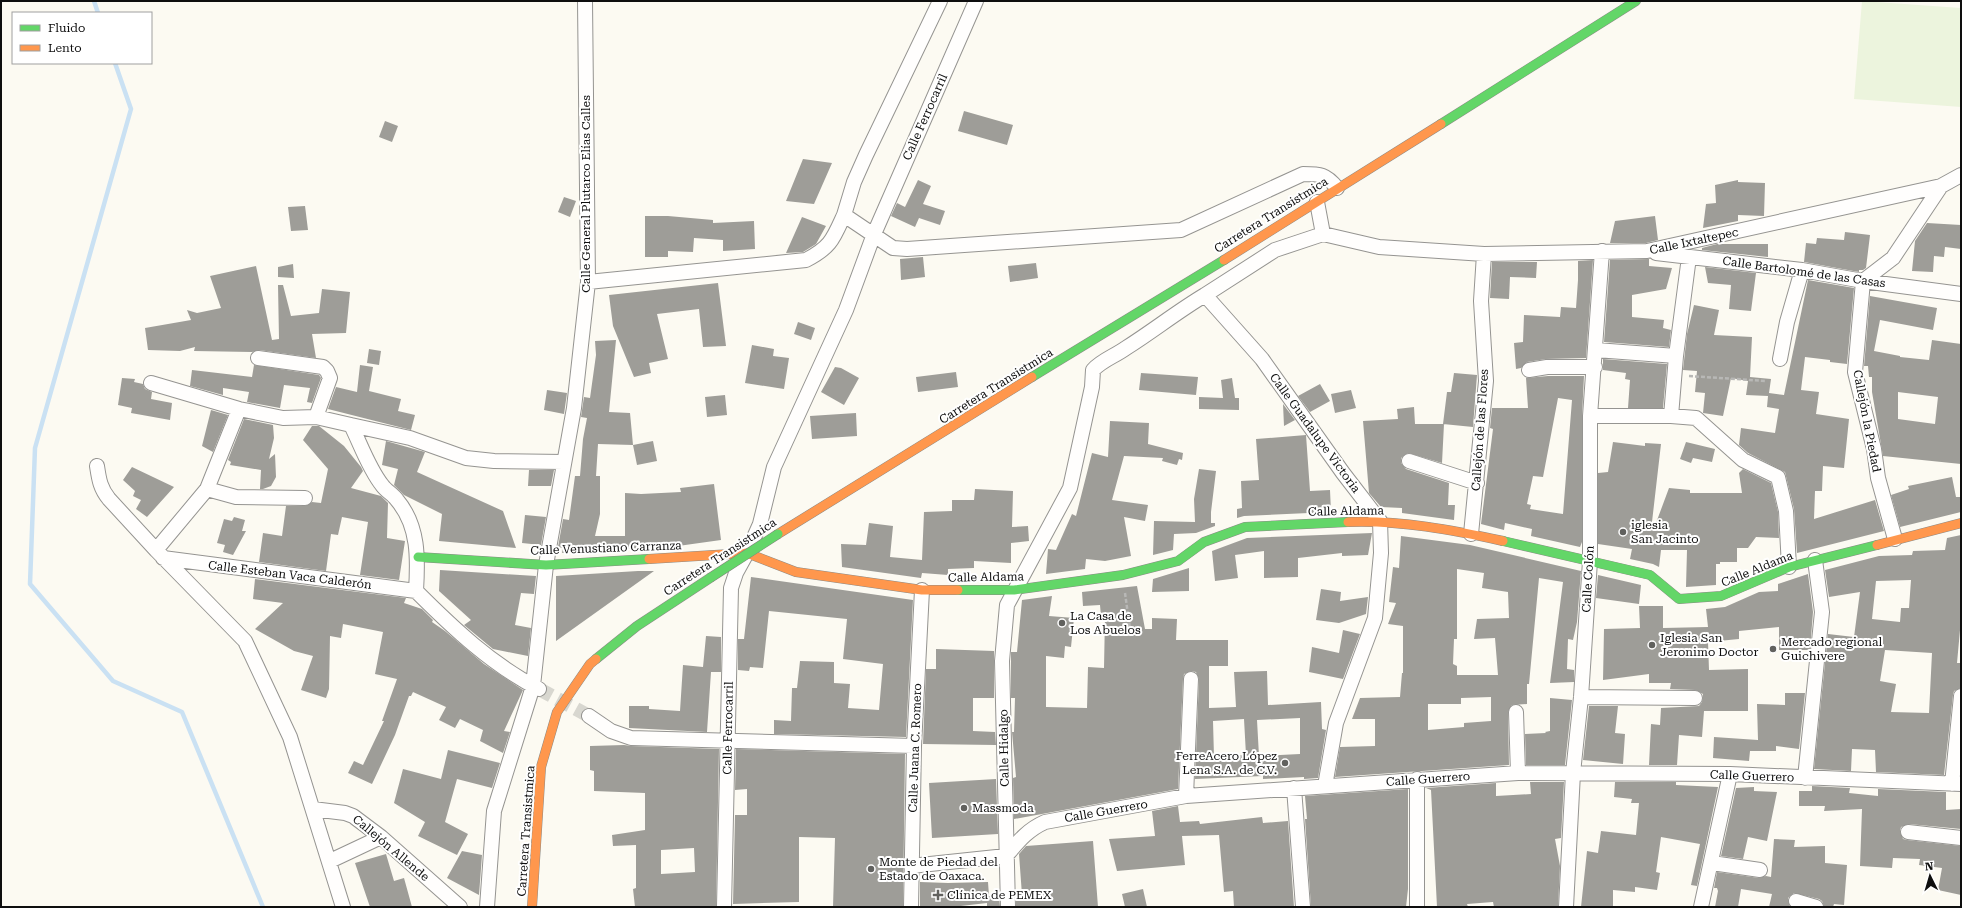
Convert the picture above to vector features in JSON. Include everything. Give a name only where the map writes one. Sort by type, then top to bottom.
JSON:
[{"type":"street","name":"Calle General Plutarco Elías Calles","points":[[488,906],[490,844],[494,811],[536,688],[546,565],[574,408],[588,282],[585,1]]},
{"type":"street","points":[[588,282],[806,260],[822,252],[832,242],[844,215],[854,182],[866,155],[940,1]]},
{"type":"street","name":"Calle Ferrocarril","points":[[724,907],[731,588],[736,573],[760,524],[774,467],[846,310],[874,234],[976,1]]},
{"type":"street","name":"Carretera Transistmica","points":[[532,907],[541,767],[557,712],[590,664],[637,626],[778,534],[1317,202],[1636,1]]},
{"type":"street","points":[[844,215],[893,248],[907,249],[1181,230],[1303,174],[1321,174],[1331,180],[1337,188]]},
{"type":"street","name":"Calle Ixtaltepec","points":[[1323,234],[1379,247],[1484,254],[1647,251],[1941,186],[1961,175]]},
{"type":"street","points":[[1864,281],[1893,258],[1941,186]]},
{"type":"street","points":[[1205,295],[1275,250],[1323,234],[1317,202]]},
{"type":"street","name":"Calle Colón","points":[[1566,907],[1573,773],[1581,697],[1590,561],[1590,416],[1595,367],[1602,251]]},
{"type":"street","name":"Calle Bartolomé de las Casas","points":[[1647,251],[1802,270],[1864,281],[1961,294]]},
{"type":"street","name":"Callejón de las Flores","points":[[1471,534],[1486,381],[1481,302],[1484,254]]},
{"type":"street","points":[[1670,416],[1689,257]]},
{"type":"street","points":[[1780,359],[1787,322],[1802,270]]},
{"type":"street","name":"Callejón la Piedad","points":[[1864,281],[1855,372],[1874,449],[1878,478],[1895,539]]},
{"type":"street","name":"Calle Guadalupe Victoria","points":[[1205,295],[1262,359],[1339,467],[1380,521]]},
{"type":"street","name":"Calle Hidalgo","points":[[1008,907],[1002,661],[1007,605],[1070,488],[1092,387],[1093,370],[1098,364],[1126,348],[1176,312],[1205,295]]},
{"type":"street","points":[[1596,350],[1676,356]]},
{"type":"street","points":[[258,358],[323,367],[327,371],[330,378],[316,417]]},
{"type":"street","points":[[1529,370],[1547,367],[1595,367]]},
{"type":"street","points":[[151,383],[240,409],[283,418],[316,417],[410,438],[466,458],[494,461],[564,462]]},
{"type":"street","points":[[160,554],[207,489],[240,409]]},
{"type":"street","points":[[1590,416],[1670,416],[1696,418],[1743,460],[1778,477],[1786,511],[1789,567]]},
{"type":"street","points":[[351,425],[381,485],[397,499],[405,511],[412,527],[418,557],[416,591],[450,625],[488,656],[536,688]]},
{"type":"street","points":[[1409,461],[1477,483]]},
{"type":"street","points":[[97,466],[102,491],[160,554],[245,641],[290,737],[330,861],[343,907]]},
{"type":"street","points":[[207,489],[236,497],[305,498]]},
{"type":"street","points":[[1325,786],[1336,723],[1375,618],[1381,553],[1380,521]]},
{"type":"street","name":"Calle Aldama","points":[[747,553],[796,572],[922,590],[1014,590],[1123,575],[1178,561],[1204,542],[1245,526],[1380,521],[1471,534],[1650,576],[1679,599],[1721,596],[1789,567],[1961,523]]},
{"type":"street","name":"Calle Venustiano Carranza","points":[[418,557],[546,565],[747,553]]},
{"type":"street","name":"Calle Esteban Vaca Calderón","points":[[160,554],[416,591]]},
{"type":"street","points":[[1805,778],[1822,612],[1815,560]]},
{"type":"street","name":"Calle Juana C. Romero","points":[[911,907],[914,746],[922,590]]},
{"type":"street","points":[[1186,796],[1191,679]]},
{"type":"street","points":[[1956,784],[1961,696]]},
{"type":"street","points":[[1581,697],[1695,698]]},
{"type":"street","points":[[1516,712],[1518,773]]},
{"type":"street","points":[[589,716],[611,731],[631,738],[728,739],[914,746]]},
{"type":"street","name":"Calle Guerrero","points":[[1006,856],[1023,835],[1034,827],[1045,822],[1186,796],[1518,773],[1730,774],[1956,784]]},
{"type":"street","points":[[1700,907],[1712,863],[1730,774]]},
{"type":"street","points":[[1417,779],[1417,907]]},
{"type":"street","points":[[1294,788],[1303,907]]},
{"type":"street","name":"Callejón Allende","points":[[313,809],[346,813],[353,816],[381,837],[460,907]]},
{"type":"street","points":[[1908,832],[1961,838]]},
{"type":"street","points":[[330,861],[381,837]]},
{"type":"street","points":[[911,866],[1006,856]]},
{"type":"street","points":[[1712,863],[1760,870]]},
{"type":"street","points":[[1796,901],[1816,907]]},
{"type":"path","points":[[1674,375],[1766,381]]},
{"type":"path","points":[[1123,575],[1131,636]]},
{"type":"green space","points":[[1862,1],[1961,8],[1961,107],[1854,99]]},
{"type":"building","points":[[964,111],[1013,125],[1007,145],[958,131]]},
{"type":"building","points":[[385,121],[398,126],[392,142],[379,137]]},
{"type":"building","points":[[803,159],[832,163],[814,204],[786,201]]},
{"type":"building","points":[[918,180],[931,186],[923,204],[945,211],[940,225],[919,218],[915,227],[891,216],[897,203],[905,207]]},
{"type":"building","points":[[1738,180],[1738,182],[1765,183],[1764,216],[1738,215],[1738,221],[1703,228],[1706,204],[1716,203],[1715,185]]},
{"type":"building","points":[[564,197],[576,201],[570,217],[558,212]]},
{"type":"building","points":[[305,206],[308,230],[291,231],[288,207]]},
{"type":"building","points":[[645,216],[668,216],[713,220],[713,223],[754,221],[755,249],[723,251],[723,240],[694,238],[693,252],[668,251],[668,257],[645,257]]},
{"type":"building","points":[[1655,216],[1658,240],[1646,243],[1610,243],[1615,221]]},
{"type":"building","points":[[802,217],[826,226],[816,244],[803,252],[786,253]]},
{"type":"building","points":[[1927,223],[1961,225],[1961,249],[1945,247],[1944,257],[1934,256],[1933,272],[1912,271],[1915,241]]},
{"type":"building","points":[[1845,232],[1870,235],[1866,268],[1859,270],[1859,272],[1804,262],[1806,243],[1816,244],[1817,238],[1844,240]]},
{"type":"building","points":[[1717,244],[1768,244],[1768,257],[1702,250],[1702,248]]},
{"type":"building","points":[[923,257],[925,277],[901,280],[900,259]]},
{"type":"building","points":[[1649,259],[1649,266],[1672,268],[1666,289],[1632,295],[1632,317],[1664,320],[1663,328],[1671,330],[1669,347],[1604,342],[1610,260]]},
{"type":"building","points":[[1593,260],[1586,358],[1546,359],[1527,362],[1521,368],[1516,369],[1514,343],[1523,342],[1524,315],[1560,317],[1561,307],[1576,308],[1578,261]]},
{"type":"building","points":[[1492,262],[1537,262],[1536,278],[1510,277],[1509,299],[1490,298]]},
{"type":"building","points":[[1036,263],[1038,278],[1010,282],[1008,266]]},
{"type":"building","points":[[293,264],[294,278],[278,277],[278,267]]},
{"type":"building","points":[[256,266],[272,340],[279,339],[278,285],[283,285],[291,316],[319,313],[322,289],[350,292],[346,333],[312,334],[316,358],[259,350],[252,352],[194,351],[195,347],[180,351],[148,350],[145,328],[191,320],[187,310],[197,313],[221,308],[210,276]]},
{"type":"building","points":[[1705,267],[1756,273],[1751,311],[1729,309],[1731,285],[1708,283]]},
{"type":"building","points":[[1808,280],[1854,288],[1847,364],[1805,357],[1801,390],[1819,392],[1816,414],[1849,419],[1844,468],[1823,466],[1822,491],[1815,491],[1814,519],[1875,500],[1884,531],[1797,553],[1794,509],[1785,472],[1748,453],[1739,445],[1741,428],[1775,433],[1779,409],[1767,407],[1768,396],[1746,395],[1748,381],[1731,378],[1723,416],[1703,413],[1705,393],[1695,392],[1697,371],[1683,370],[1687,334],[1694,305],[1719,310],[1714,335],[1752,337],[1750,377],[1771,379],[1769,393],[1784,395]]},
{"type":"building","points":[[718,283],[726,346],[703,347],[699,309],[657,314],[668,359],[649,363],[651,373],[634,377],[613,326],[609,295]]},
{"type":"building","points":[[1870,296],[1937,308],[1933,330],[1880,320],[1874,351],[1900,357],[1929,360],[1932,340],[1961,344],[1961,464],[1883,456],[1872,392],[1872,377],[1869,377],[1868,366],[1864,366]],"holes":[[[1898,392],[1938,397],[1935,424],[1898,419]]]},
{"type":"building","points":[[798,322],[815,328],[811,340],[794,334]]},
{"type":"building","points":[[616,340],[609,412],[630,413],[633,445],[598,444],[596,476],[600,476],[600,514],[595,536],[625,536],[625,493],[641,494],[681,492],[680,488],[714,484],[721,540],[678,546],[562,553],[563,548],[558,547],[563,519],[569,520],[575,476],[580,476],[583,439],[587,418],[581,417],[584,397],[590,398],[596,355],[595,341]]},
{"type":"building","points":[[752,345],[774,349],[773,356],[789,358],[784,389],[745,383]]},
{"type":"building","points":[[369,349],[381,351],[379,365],[367,363]]},
{"type":"building","points":[[1603,359],[1667,364],[1663,408],[1628,408],[1630,380],[1625,379],[1626,373],[1603,370]]},
{"type":"building","points":[[254,365],[319,375],[321,378],[312,403],[307,402],[310,388],[284,385],[280,408],[247,402],[249,392],[223,388],[223,395],[190,386],[192,370],[252,377]]},
{"type":"building","points":[[360,365],[373,367],[369,391],[401,399],[398,411],[415,415],[411,430],[328,409],[336,387],[357,392]]},
{"type":"building","points":[[835,367],[841,368],[859,378],[844,405],[821,392]]},
{"type":"building","points":[[956,372],[958,387],[918,392],[916,377]]},
{"type":"building","points":[[1141,373],[1198,377],[1196,395],[1139,390]]},
{"type":"building","points":[[1454,373],[1477,375],[1473,427],[1443,424],[1447,392],[1451,392]]},
{"type":"building","points":[[1548,376],[1584,376],[1582,416],[1582,542],[1580,547],[1531,536],[1532,529],[1505,523],[1504,530],[1481,524],[1493,429],[1490,428],[1492,408],[1528,408],[1526,378]],"holes":[[[1558,398],[1572,400],[1563,514],[1530,509],[1531,505],[1527,504],[1533,476],[1543,477]]]},
{"type":"building","points":[[122,378],[135,379],[134,382],[143,384],[145,389],[152,392],[151,399],[172,403],[170,420],[131,413],[132,408],[118,405]]},
{"type":"building","points":[[1232,378],[1235,398],[1239,398],[1239,410],[1199,409],[1199,397],[1223,398],[1221,380]]},
{"type":"building","points":[[1320,384],[1330,401],[1310,412],[1298,396]]},
{"type":"building","points":[[547,390],[567,393],[564,414],[544,410]]},
{"type":"building","points":[[1351,390],[1356,408],[1335,413],[1331,394]]},
{"type":"building","points":[[725,395],[727,415],[707,417],[705,397]]},
{"type":"building","points":[[1283,404],[1295,420],[1284,426]]},
{"type":"building","points":[[1414,407],[1415,424],[1444,424],[1442,463],[1408,453],[1401,458],[1401,463],[1406,469],[1449,483],[1448,505],[1455,505],[1454,520],[1402,513],[1402,508],[1381,507],[1369,493],[1363,421],[1398,419],[1397,409]]},
{"type":"building","points":[[211,410],[228,415],[213,452],[202,446]]},
{"type":"building","points":[[856,413],[857,436],[812,439],[810,416]]},
{"type":"building","points":[[244,419],[273,425],[274,438],[269,459],[275,454],[276,477],[271,486],[263,489],[260,489],[261,470],[230,465],[231,462],[228,460]]},
{"type":"building","points":[[1110,421],[1149,423],[1148,444],[1183,453],[1182,460],[1179,459],[1177,465],[1162,461],[1163,458],[1124,456],[1112,500],[1148,505],[1145,521],[1124,517],[1131,556],[1105,561],[1086,559],[1085,569],[1046,574],[1048,549],[1056,550],[1072,514],[1076,516],[1092,453],[1108,457]]},
{"type":"building","points":[[312,426],[319,426],[344,446],[361,467],[363,471],[351,488],[381,496],[388,503],[387,538],[405,541],[399,580],[360,575],[368,522],[342,517],[338,535],[331,534],[326,571],[259,562],[263,533],[282,536],[286,506],[305,506],[312,502],[321,503],[328,469],[303,440]]},
{"type":"building","points":[[1306,435],[1310,491],[1330,490],[1331,512],[1244,516],[1237,518],[1237,509],[1242,508],[1241,481],[1259,480],[1256,439]]},
{"type":"building","points":[[386,441],[425,452],[417,472],[503,511],[516,548],[439,541],[442,514],[404,495],[394,485],[398,469],[382,465]]},
{"type":"building","points":[[653,441],[657,461],[637,465],[633,445]]},
{"type":"building","points":[[1613,442],[1645,446],[1645,443],[1661,444],[1652,522],[1656,523],[1669,488],[1690,490],[1690,493],[1742,493],[1739,473],[1743,469],[1771,483],[1778,512],[1779,538],[1756,537],[1748,548],[1737,548],[1737,562],[1720,562],[1720,564],[1716,564],[1716,585],[1686,587],[1687,550],[1661,550],[1659,567],[1653,564],[1630,559],[1632,549],[1598,544],[1598,473],[1608,472]]},
{"type":"building","points":[[1686,442],[1715,449],[1712,462],[1693,458],[1691,463],[1680,459]]},
{"type":"building","points":[[132,467],[174,487],[147,517],[136,509],[141,500],[133,496],[135,491],[123,480]]},
{"type":"building","points":[[1199,469],[1216,471],[1211,512],[1211,523],[1215,523],[1215,526],[1196,533],[1174,534],[1173,550],[1153,555],[1154,521],[1195,522],[1194,499]]},
{"type":"building","points":[[529,470],[554,470],[551,486],[528,486]]},
{"type":"building","points":[[1952,477],[1956,497],[1961,497],[1961,512],[1900,527],[1891,495],[1909,489],[1908,486]]},
{"type":"building","points":[[975,489],[1013,491],[1012,527],[1028,526],[1029,541],[1011,543],[1011,563],[974,561],[974,568],[948,569],[948,575],[922,573],[921,578],[842,567],[841,544],[866,545],[869,523],[893,526],[890,557],[922,560],[924,512],[952,511],[952,500],[974,500]]},
{"type":"building","points":[[525,515],[546,517],[541,545],[522,543]]},
{"type":"building","points":[[234,517],[245,520],[242,531],[246,531],[233,555],[223,552],[225,545],[217,543],[224,519],[232,521]]},
{"type":"building","points":[[1372,533],[1368,555],[1342,556],[1342,553],[1298,558],[1298,577],[1264,578],[1264,551],[1235,555],[1238,578],[1215,581],[1212,551],[1247,538]]},
{"type":"building","points":[[1961,535],[1961,619],[1957,663],[1961,663],[1961,688],[1954,691],[1953,695],[1944,775],[1876,772],[1875,750],[1852,749],[1851,771],[1814,769],[1828,634],[1854,637],[1860,592],[1829,597],[1825,570],[1879,556],[1912,555],[1913,551],[1945,550],[1947,538]],"holes":[[[1911,580],[1909,608],[1901,608],[1900,622],[1872,619],[1876,581]],[[1885,650],[1932,653],[1929,713],[1891,712],[1896,684],[1880,681]]]},
{"type":"building","points":[[1401,536],[1470,545],[1581,571],[1577,622],[1573,640],[1568,639],[1567,669],[1574,670],[1574,682],[1550,683],[1563,582],[1539,578],[1529,684],[1527,684],[1527,704],[1512,705],[1508,712],[1509,765],[1335,777],[1340,747],[1375,746],[1375,719],[1352,719],[1360,698],[1400,697],[1403,673],[1403,626],[1388,624],[1396,603],[1389,602],[1393,567],[1399,568]],"holes":[[[1457,569],[1484,573],[1482,588],[1508,592],[1509,618],[1477,619],[1474,639],[1495,638],[1498,675],[1457,675],[1457,666],[1453,664],[1454,639],[1457,639]],[[1491,697],[1491,721],[1464,723],[1464,727],[1428,730],[1428,704],[1461,704],[1461,698]]]},
{"type":"building","points":[[1189,568],[1189,591],[1152,592],[1153,579]]},
{"type":"building","points":[[440,570],[536,576],[534,594],[521,593],[515,625],[531,628],[528,656],[493,649],[464,625],[471,620],[439,591]]},
{"type":"building","points":[[654,571],[556,641],[556,576]]},
{"type":"building","points":[[1808,574],[1813,612],[1810,650],[1779,650],[1779,627],[1739,631],[1739,639],[1708,642],[1709,670],[1748,669],[1748,711],[1704,711],[1702,737],[1679,735],[1677,765],[1649,765],[1651,724],[1660,725],[1661,708],[1699,706],[1702,702],[1703,694],[1695,690],[1670,689],[1671,683],[1649,683],[1649,674],[1603,680],[1604,629],[1640,628],[1639,606],[1663,606],[1663,628],[1708,627],[1706,609],[1725,607],[1759,592],[1778,591],[1778,584]]},
{"type":"building","points":[[1598,575],[1641,585],[1639,604],[1596,598]]},
{"type":"building","points":[[751,577],[913,600],[906,737],[774,734],[774,720],[791,721],[792,688],[797,688],[800,661],[834,662],[834,683],[850,684],[848,708],[879,710],[883,664],[843,659],[847,619],[769,611],[763,668],[750,667],[749,671],[738,670],[738,639],[744,639]]},
{"type":"building","points":[[255,579],[406,598],[404,603],[422,609],[433,620],[432,622],[484,664],[523,690],[504,731],[510,732],[503,753],[480,741],[483,730],[460,719],[455,728],[439,720],[446,707],[413,692],[411,696],[409,696],[395,735],[372,784],[348,773],[354,761],[363,765],[384,721],[382,721],[397,679],[375,674],[383,632],[343,624],[341,638],[330,636],[329,689],[326,698],[301,690],[313,656],[294,651],[255,629],[283,603],[253,599]]},
{"type":"building","points":[[1137,586],[1145,629],[1152,629],[1152,618],[1177,619],[1176,640],[1228,640],[1228,666],[1209,666],[1209,708],[1236,707],[1234,672],[1267,671],[1268,705],[1321,702],[1322,729],[1326,730],[1318,778],[1304,779],[1304,777],[1263,779],[1263,776],[1195,779],[1199,679],[1196,672],[1191,671],[1184,674],[1183,679],[1178,789],[1014,819],[1013,778],[1016,777],[1012,732],[1014,732],[1015,698],[1011,698],[1011,652],[1017,652],[1022,600],[1052,596],[1049,616],[1074,618],[1071,647],[1065,646],[1064,658],[1046,656],[1046,707],[1087,708],[1088,667],[1104,668],[1105,616],[1101,616],[1100,605],[1083,606],[1082,592]],"holes":[[[1300,718],[1300,754],[1259,756],[1257,720]],[[1244,719],[1246,755],[1214,757],[1213,721]]]},
{"type":"building","points":[[1321,589],[1341,592],[1340,601],[1368,597],[1366,614],[1339,623],[1316,620]]},
{"type":"building","points":[[1343,630],[1360,634],[1343,679],[1309,672],[1312,647],[1339,653]]},
{"type":"building","points":[[706,636],[721,637],[721,672],[711,672],[707,732],[629,728],[629,706],[649,706],[649,709],[680,711],[683,665],[703,667]]},
{"type":"building","points":[[936,649],[994,651],[994,698],[973,698],[973,731],[995,732],[996,745],[923,744],[926,669],[936,669]]},
{"type":"building","points":[[1785,693],[1805,693],[1799,749],[1776,746],[1776,751],[1750,751],[1749,761],[1713,758],[1714,737],[1758,740],[1757,704],[1785,705]]},
{"type":"building","points":[[1550,698],[1572,700],[1565,765],[1526,765],[1525,734],[1546,733],[1545,732],[1550,731]]},
{"type":"building","points":[[1589,706],[1618,706],[1615,733],[1625,734],[1623,764],[1583,760]]},
{"type":"building","points":[[624,745],[719,749],[716,907],[635,907],[633,889],[636,888],[636,845],[613,846],[612,835],[645,830],[645,793],[594,791],[594,771],[590,770],[590,746]],"holes":[[[694,848],[695,872],[661,874],[661,850]]]},
{"type":"building","points":[[736,749],[905,754],[903,907],[833,907],[835,838],[799,837],[799,902],[733,904],[735,815],[747,815],[747,789],[735,790]]},
{"type":"building","points":[[448,750],[500,763],[492,788],[457,779],[445,822],[468,834],[457,855],[418,836],[425,822],[394,803],[403,769],[441,779]]},
{"type":"building","name":"Massmoda","points":[[996,779],[998,834],[932,838],[929,783]]},
{"type":"building","points":[[1530,782],[1564,782],[1561,838],[1555,839],[1560,866],[1558,907],[1494,907],[1493,902],[1467,904],[1468,907],[1437,907],[1431,790],[1426,788],[1496,783],[1496,796],[1531,794]]},
{"type":"building","points":[[1615,782],[1676,782],[1676,785],[1718,787],[1697,886],[1691,885],[1700,844],[1661,837],[1656,872],[1660,873],[1657,890],[1635,887],[1635,892],[1613,890],[1613,907],[1581,907],[1587,851],[1598,853],[1601,831],[1636,835],[1639,803],[1631,803],[1632,799],[1614,797]]},
{"type":"building","points":[[1812,786],[1850,788],[1849,793],[1878,796],[1878,789],[1946,792],[1946,810],[1961,809],[1961,829],[1909,824],[1901,827],[1900,831],[1903,839],[1907,840],[1961,846],[1961,895],[1938,890],[1942,868],[1919,865],[1920,859],[1893,858],[1892,868],[1860,866],[1862,809],[1824,811],[1825,806],[1799,806],[1799,791],[1812,791]]},
{"type":"building","points":[[1754,787],[1754,791],[1777,792],[1767,841],[1748,837],[1743,859],[1721,856],[1736,788]]},
{"type":"building","points":[[1408,789],[1408,889],[1406,907],[1311,907],[1305,819],[1307,819],[1305,796]]},
{"type":"building","points":[[1178,806],[1180,822],[1199,821],[1200,824],[1262,817],[1263,823],[1288,821],[1294,907],[1234,907],[1233,891],[1224,892],[1219,835],[1182,836],[1185,865],[1117,871],[1109,839],[1155,836],[1152,811]]},
{"type":"building","points":[[1774,839],[1795,840],[1794,847],[1825,846],[1825,863],[1847,865],[1844,905],[1834,904],[1833,907],[1824,907],[1822,901],[1819,899],[1794,893],[1788,898],[1790,907],[1769,907],[1772,894],[1741,889],[1738,907],[1715,907],[1718,891],[1717,888],[1714,888],[1717,872],[1759,878],[1766,876],[1771,877]]},
{"type":"building","points":[[1093,841],[1098,907],[1016,907],[1016,895],[1022,895],[1019,854],[1026,846]]},
{"type":"building","points":[[462,851],[482,855],[479,895],[447,878]]},
{"type":"building","points":[[386,854],[394,881],[404,878],[412,907],[370,907],[355,863]]},
{"type":"building","points":[[920,882],[988,882],[989,896],[999,896],[1000,907],[987,907],[987,903],[952,907],[920,907]]},
{"type":"building","points":[[1143,889],[1147,907],[1125,907],[1122,894]]},
{"type":"waterway","points":[[94,1],[98,12]]},
{"type":"waterway","points":[[115,64],[131,109],[35,448],[30,584],[113,681],[182,712],[263,907]]},
{"type":"tunnel","points":[[539,689],[589,716]]},
{"type":"traffic: fast","points":[[1441,124],[1636,1]]},
{"type":"traffic: fast","points":[[1032,377],[1224,260]]},
{"type":"traffic: fast","points":[[958,590],[1014,590],[1123,575],[1178,561],[1204,542],[1245,527],[1348,522]]},
{"type":"traffic: fast","points":[[710,578],[778,534]]},
{"type":"traffic: fast","points":[[1503,541],[1650,575],[1679,599],[1721,596],[1789,567],[1877,545]]},
{"type":"traffic: fast","points":[[418,557],[546,565],[649,559]]},
{"type":"traffic: fast","points":[[596,659],[637,626],[710,578]]},
{"type":"traffic: slow","points":[[1224,260],[1441,124]]},
{"type":"traffic: slow","points":[[778,534],[1032,377]]},
{"type":"traffic: slow","points":[[1348,522],[1407,524],[1465,533],[1503,541]]},
{"type":"traffic: slow","points":[[1877,545],[1961,523]]},
{"type":"traffic: slow","points":[[649,559],[747,553],[796,572],[922,590],[958,590]]},
{"type":"traffic: slow","points":[[532,907],[541,767],[557,712],[590,664],[596,659]]},
{"type":"place","name":"iglesia San Jacinto","points":[[1623,532]]},
{"type":"place","name":"La Casa de Los Abuelos","points":[[1062,623]]},
{"type":"place","name":"Iglesia San Jeronimo Doctor","points":[[1652,645]]},
{"type":"place","name":"Mercado regional Guichivere","points":[[1773,649]]},
{"type":"place","name":"FerreAcero López Lena S.A. de C.V.","points":[[1285,763]]},
{"type":"place","name":"Massmoda","points":[[964,808]]},
{"type":"place","name":"Monte de Piedad del Estado de Oaxaca.","points":[[871,869]]},
{"type":"place","name":"Clínica de PEMEX","points":[[938,895]]}]
